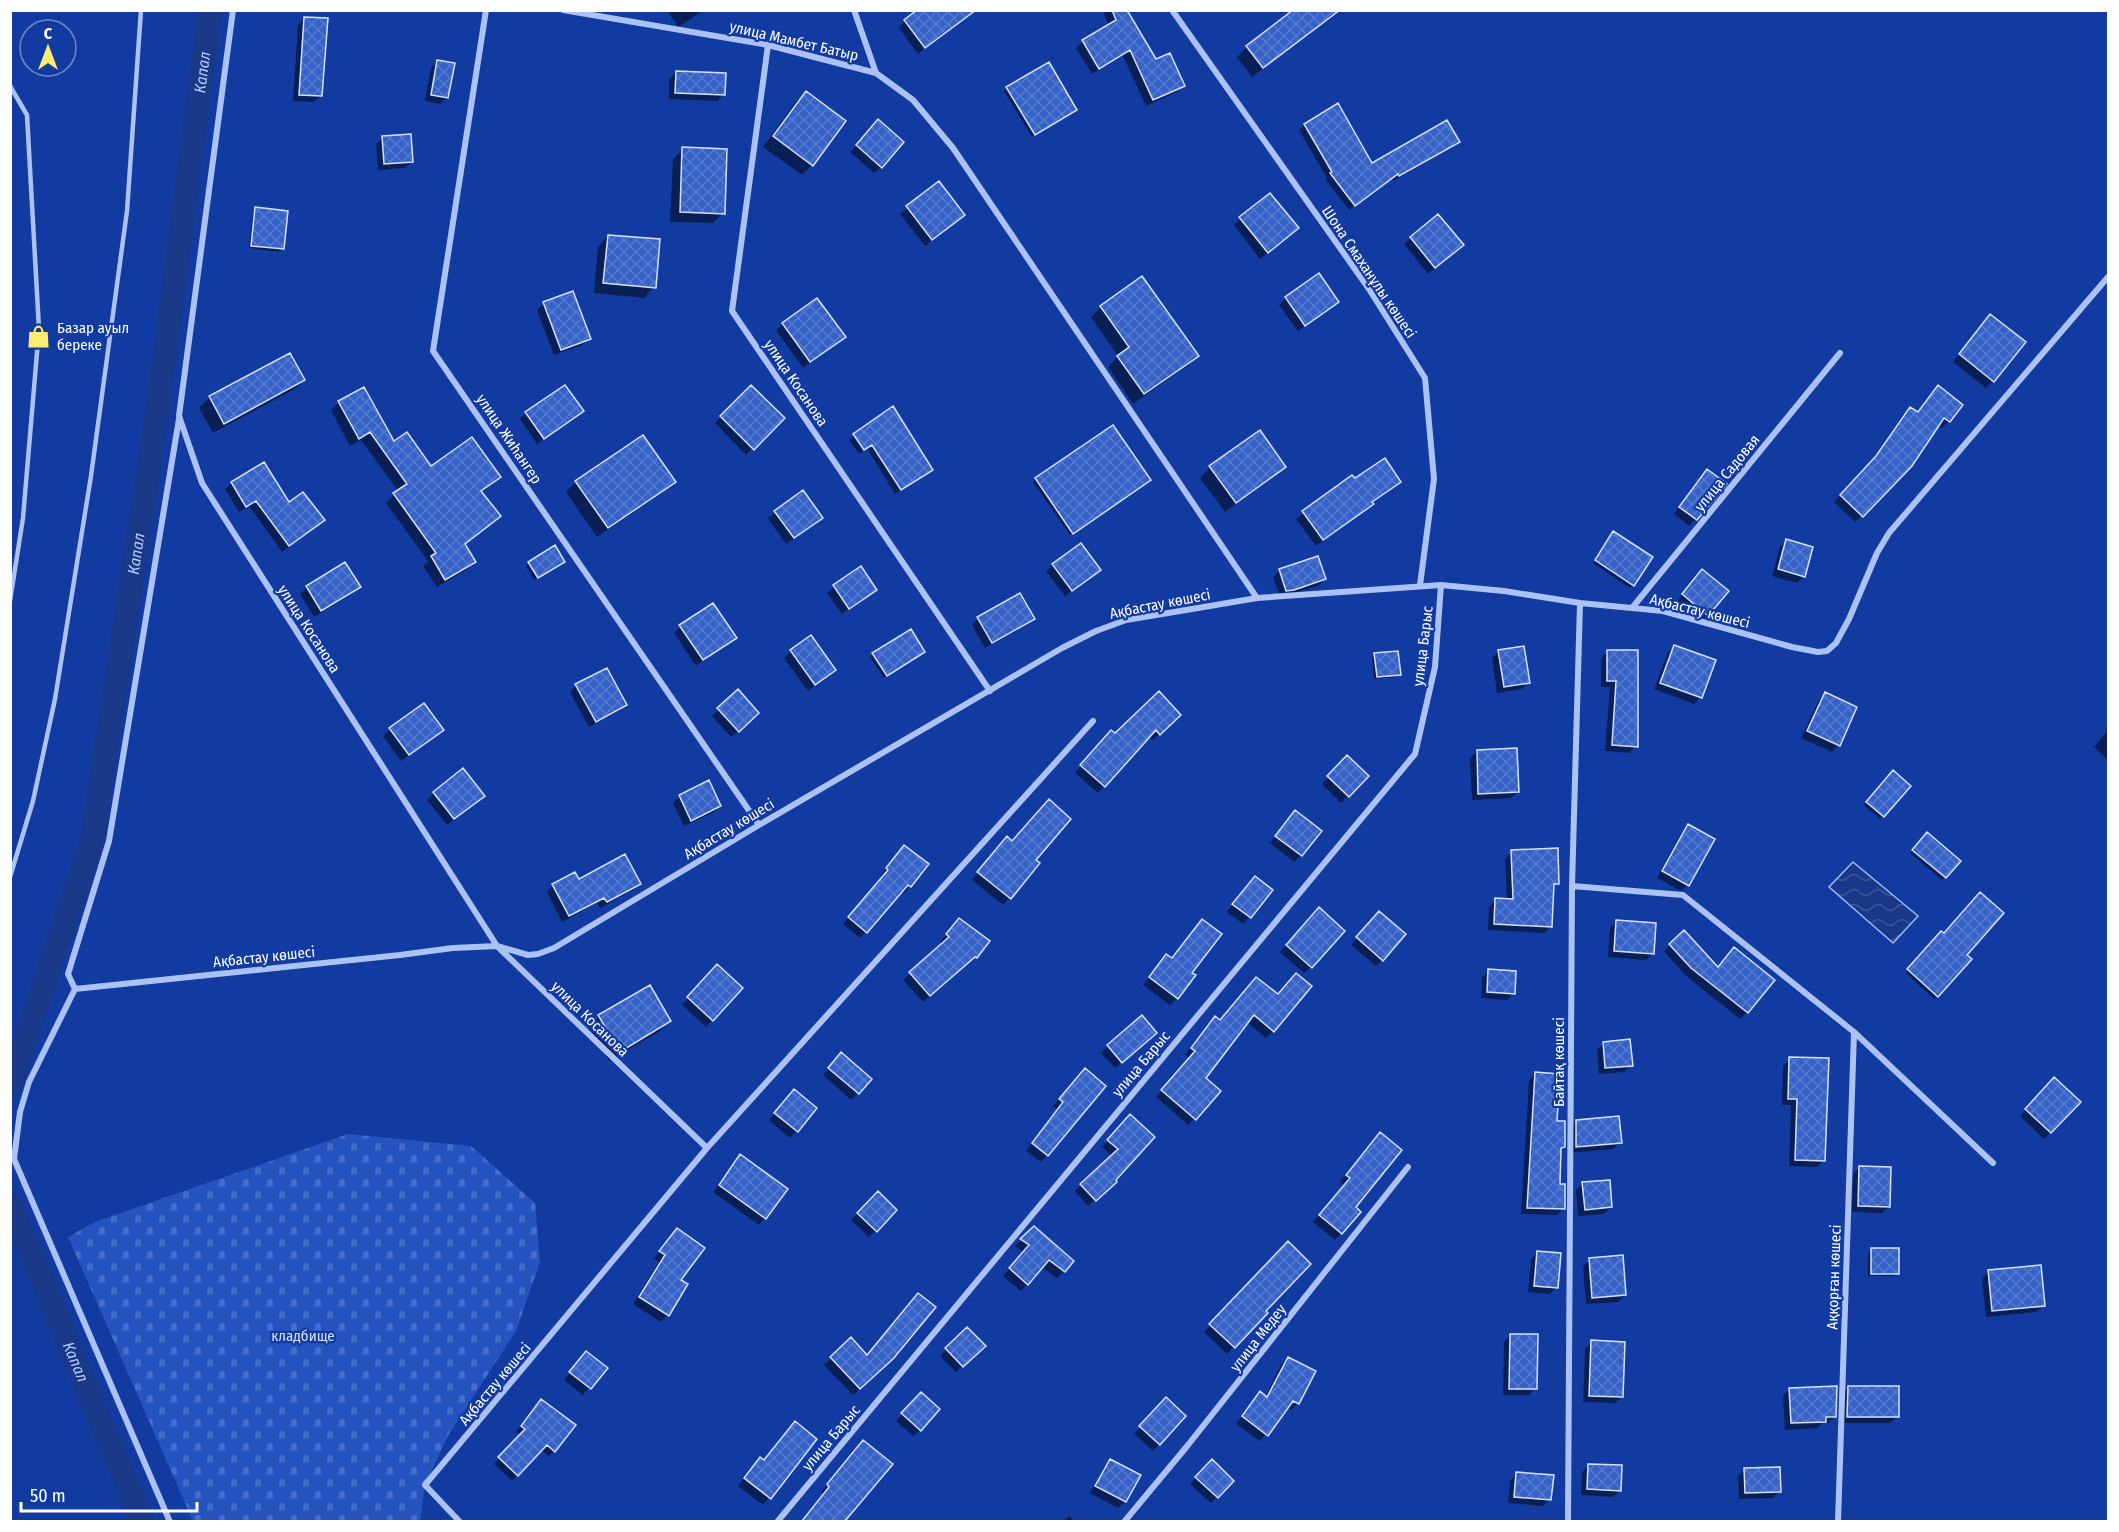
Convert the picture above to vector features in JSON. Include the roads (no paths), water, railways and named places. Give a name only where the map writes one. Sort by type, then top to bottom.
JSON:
[{"type":"street","name":"улица Косанова","points":[[233,10],[179,416],[202,483],[497,946],[707,1148]]},
{"type":"street","name":"улица Жиhангер","points":[[486,10],[434,351],[759,825]]},
{"type":"street","name":"улица Мамбет Батыр","points":[[563,10],[768,45],[876,73],[913,100],[953,148],[1257,598]]},
{"type":"street","name":"Шона Смаханұлы көшесі","points":[[1172,10],[1369,289],[1425,378],[1434,479],[1420,585]]},
{"type":"street","points":[[855,11],[876,73]]},
{"type":"street","name":"улица Косанова","points":[[768,45],[732,311],[990,691]]},
{"type":"street","name":"Ақбастау көшесі","points":[[75,989],[453,948],[497,946],[528,956],[538,954],[554,948],[1062,648],[1096,631],[1126,620],[1257,598],[1441,585],[1663,611],[1792,647],[1818,652],[1827,651],[1836,642],[1849,619],[1877,553],[1889,533],[2109,277]]},
{"type":"street","name":"улица Садовая","points":[[1632,608],[1840,353]]},
{"type":"street","points":[[170,1521],[14,1159],[21,1112],[29,1082],[75,989],[68,974],[109,841],[179,416]]},
{"type":"street","name":"улица Барыс","points":[[777,1521],[1415,754],[1436,667],[1441,585]]},
{"type":"street","name":"Байтақ көшесі","points":[[1568,1521],[1572,886],[1580,603]]},
{"type":"street","name":"Ақбастау көшесі","points":[[460,1521],[425,1485],[707,1148],[1093,721]]},
{"type":"street","points":[[1572,886],[1683,895],[1854,1032],[1993,1162]]},
{"type":"street","name":"Аққорған көшесі","points":[[1838,1521],[1854,1032]]},
{"type":"street","name":"улица Медеу","points":[[1124,1521],[1188,1445],[1408,1167]]},
{"type":"lane","points":[[10,877],[33,801],[55,699],[91,476],[127,211],[141,10]]},
{"type":"lane","points":[[10,86],[27,115],[39,329],[23,518],[10,601]]},
{"type":"water","points":[[1853,862],[1918,916],[1893,943],[1829,887]]},
{"type":"waterway","name":"Капал","points":[[10,1086],[92,841],[159,400],[210,10]]},
{"type":"waterway","name":"Капал","points":[[10,1203],[143,1522]]},
{"type":"place","name":"Базар ауыл береке","points":[[39,337]]},
{"type":"park label","name":"кладбище","points":[[303,1336]]}]
